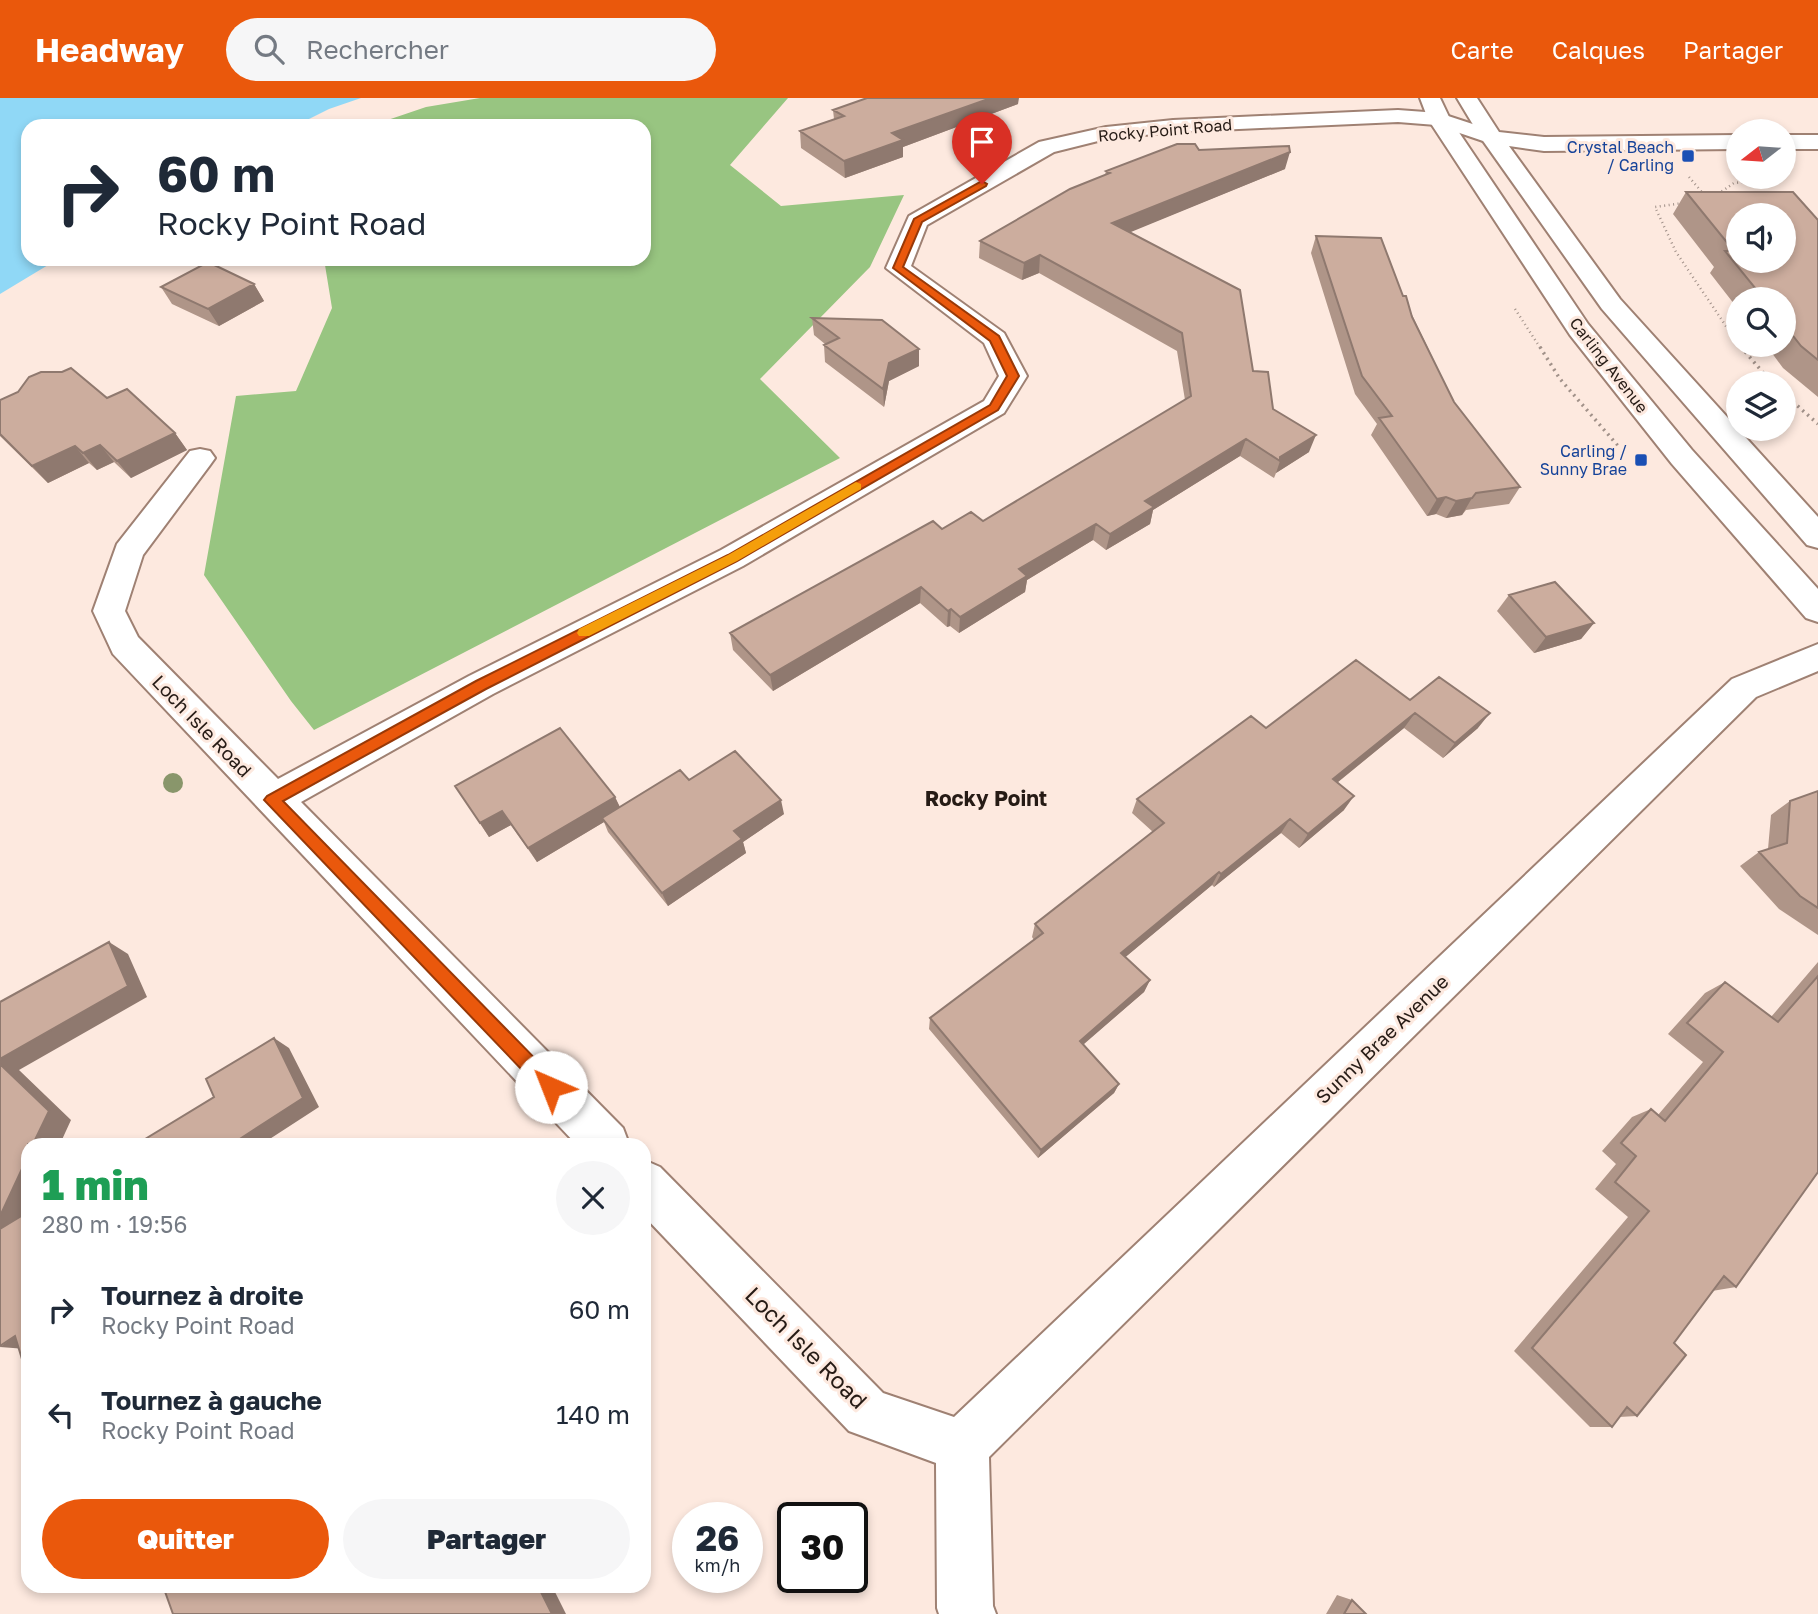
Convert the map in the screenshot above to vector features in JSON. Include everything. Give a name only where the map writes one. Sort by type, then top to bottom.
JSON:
[{"type":"street","points":[[1467,98],[1492,138],[1611,304],[1818,537]]},
{"type":"street","name":"Rocky Point Road","points":[[272,800],[481,685],[732,558],[994,407],[1013,376],[995,339],[898,268],[917,221],[1047,147],[1106,133],[1173,126],[1385,117],[1435,108],[1492,138],[1544,144],[1726,142]]},
{"type":"street","name":"Carling Avenue","points":[[1435,108],[1578,329],[1682,457],[1818,610]]},
{"type":"street","points":[[1796,142],[1818,142]]},
{"type":"street","name":"Loch Isle Road","points":[[200,458],[128,552],[109,611],[125,645],[601,1138]]},
{"type":"street","name":"Sunny Brae Avenue","points":[[962,1446],[1744,688],[1818,657]]},
{"type":"street","name":"Loch Isle Road","points":[[651,1190],[867,1413],[962,1446]]},
{"type":"street","points":[[962,1446],[965,1608],[968,1614]]},
{"type":"path","points":[[1726,188],[1709,200],[1655,207],[1676,252],[1726,326]]},
{"type":"path","points":[[1749,357],[1762,371]]},
{"type":"path","points":[[1796,405],[1818,424]]},
{"type":"green space","points":[[480,98],[788,98],[730,165],[781,206],[904,195],[870,267],[760,379],[840,458],[314,730],[204,575],[236,396],[296,391],[332,308],[325,266],[651,266],[651,119],[391,119],[426,107]]},
{"type":"water","points":[[0,98],[361,98],[309,119],[21,119],[21,266],[46,266],[0,294]]},
{"type":"building","points":[[867,98],[991,98],[892,133],[903,140],[844,161],[800,131],[844,116],[833,110]]},
{"type":"building","points":[[1177,144],[1195,144],[1199,150],[1289,146],[1290,152],[1112,223],[1240,290],[1253,371],[1268,372],[1273,409],[1316,435],[1280,457],[1280,461],[1246,439],[1145,501],[1154,507],[1110,534],[1096,524],[1019,569],[1027,576],[960,617],[951,609],[948,611],[921,587],[770,675],[730,633],[933,521],[942,529],[971,512],[983,521],[1191,396],[1182,333],[1040,255],[1024,263],[980,241],[1070,189],[1110,173],[1106,171]]},
{"type":"building","points":[[1686,192],[1793,192],[1818,220],[1818,360],[1796,340],[1796,287],[1754,287],[1743,273],[1796,273],[1796,203],[1726,203],[1726,241]]},
{"type":"building","points":[[1316,236],[1381,238],[1412,317],[1454,402],[1520,487],[1476,493],[1472,498],[1456,501],[1446,497],[1437,499],[1379,418],[1392,416],[1362,376]]},
{"type":"building","points":[[200,266],[216,266],[254,284],[208,309],[161,287]]},
{"type":"building","points":[[812,318],[882,320],[919,349],[889,363],[883,389],[824,345],[839,338]]},
{"type":"building","points":[[71,368],[107,398],[127,389],[175,433],[117,461],[100,445],[83,453],[75,446],[32,466],[0,434],[0,400],[18,392],[29,377],[41,372],[62,372]]},
{"type":"building","points":[[1555,582],[1594,623],[1546,637],[1509,595]]},
{"type":"building","points":[[1356,660],[1410,700],[1439,677],[1490,713],[1455,743],[1415,713],[1333,779],[1354,796],[1308,834],[1290,819],[1221,874],[1219,872],[1121,953],[1150,980],[1080,1041],[1119,1084],[1041,1150],[930,1018],[1043,933],[1035,924],[1164,823],[1137,799],[1251,716],[1266,728]]},
{"type":"building","points":[[560,728],[615,797],[528,848],[502,811],[480,823],[455,786]]},
{"type":"building","points":[[735,751],[781,800],[734,831],[742,839],[662,893],[602,818],[680,770],[689,780]]},
{"type":"building","points":[[1818,791],[1818,908],[1800,896],[1759,852],[1787,843],[1790,801]]},
{"type":"building","points":[[109,942],[128,986],[0,1059],[0,1002]]},
{"type":"building","points":[[1818,976],[1818,1172],[1736,1287],[1724,1276],[1674,1343],[1686,1355],[1637,1416],[1627,1407],[1612,1427],[1532,1348],[1649,1211],[1615,1182],[1636,1156],[1621,1143],[1651,1109],[1665,1121],[1723,1052],[1687,1023],[1725,982],[1778,1022]]},
{"type":"building","points":[[274,1038],[303,1098],[241,1138],[147,1138],[214,1097],[206,1079]]},
{"type":"building","points":[[0,1064],[49,1111],[36,1138],[21,1138],[21,1171],[0,1216]]},
{"type":"building","points":[[21,1216],[21,1356],[15,1336],[0,1346],[0,1229]]},
{"type":"building","points":[[166,1593],[542,1593],[552,1614],[173,1614]]},
{"type":"building","points":[[1352,1600],[1366,1614],[1344,1614]]},
{"type":"slow traffic","points":[[584,633],[732,558],[856,487]]},
{"type":"place","name":"Crystal Beach / Carling","points":[[1688,156]]},
{"type":"place","name":"Carling / Sunny Brae","points":[[1641,460]]},
{"type":"district","name":"Rocky Point","points":[[986,799]]},
{"type":"route","points":[[551,1087],[272,800],[481,685],[732,558],[994,407],[1013,376],[995,339],[898,268],[917,221],[982,184]]}]
